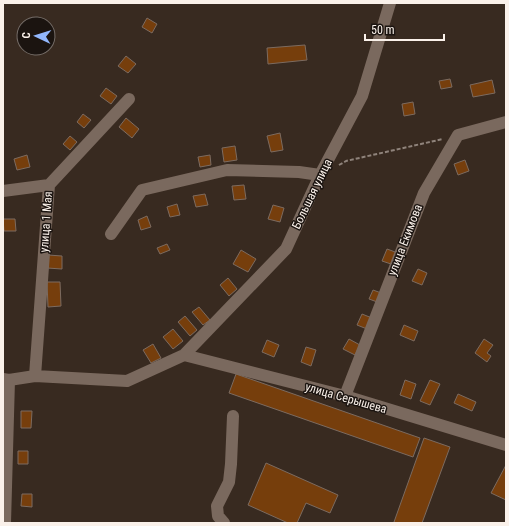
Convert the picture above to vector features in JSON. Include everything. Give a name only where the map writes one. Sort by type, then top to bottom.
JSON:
[{"type":"street","name":"Большая улица","points":[[184,355],[286,249],[320,175],[362,96],[390,3]]},
{"type":"street","name":"улица 1 Мая","points":[[35,376],[49,185],[129,99]]},
{"type":"street","points":[[458,135],[506,122]]},
{"type":"street","name":"улица Екимова","points":[[345,396],[424,193],[458,135]]},
{"type":"street","points":[[111,234],[142,190],[227,170],[299,172],[320,175]]},
{"type":"street","points":[[3,191],[49,185]]},
{"type":"street","points":[[5,523],[6,380],[35,376],[127,381],[184,355]]},
{"type":"street","name":"улица Серышева","points":[[184,355],[345,396],[506,445]]},
{"type":"street","points":[[224,523],[218,516],[217,506],[229,482],[233,416]]},
{"type":"path","points":[[320,175],[346,161],[458,135]]},
{"type":"building","points":[[147,18],[157,24],[152,33],[142,27]]},
{"type":"building","points":[[305,45],[307,60],[268,64],[267,48]]},
{"type":"building","points":[[126,56],[136,64],[128,73],[118,66]]},
{"type":"building","points":[[450,79],[452,87],[441,89],[439,81]]},
{"type":"building","points":[[492,80],[495,93],[473,97],[470,85]]},
{"type":"building","points":[[106,88],[117,96],[111,104],[100,96]]},
{"type":"building","points":[[413,102],[415,114],[404,116],[402,104]]},
{"type":"building","points":[[83,114],[91,120],[84,128],[77,122]]},
{"type":"building","points":[[126,118],[139,129],[132,138],[119,127]]},
{"type":"building","points":[[280,133],[283,150],[271,152],[267,136]]},
{"type":"building","points":[[70,136],[77,142],[70,150],[63,144]]},
{"type":"building","points":[[235,146],[237,160],[224,162],[222,148]]},
{"type":"building","points":[[27,155],[30,167],[17,170],[14,159]]},
{"type":"building","points":[[210,155],[211,165],[200,167],[198,157]]},
{"type":"building","points":[[465,160],[469,171],[458,175],[454,164]]},
{"type":"building","points":[[244,185],[246,199],[234,200],[232,186]]},
{"type":"building","points":[[205,194],[208,205],[196,207],[193,196]]},
{"type":"building","points":[[177,204],[180,215],[170,217],[167,207]]},
{"type":"building","points":[[273,205],[284,208],[280,222],[268,219]]},
{"type":"building","points":[[147,216],[151,227],[141,230],[138,220]]},
{"type":"building","points":[[3,219],[15,219],[16,231],[4,231]]},
{"type":"building","points":[[167,244],[170,250],[160,254],[157,248]]},
{"type":"building","points":[[387,249],[398,253],[394,265],[382,261]]},
{"type":"building","points":[[241,250],[256,259],[248,272],[233,264]]},
{"type":"building","points":[[48,255],[62,256],[62,269],[47,268]]},
{"type":"building","points":[[418,269],[427,273],[422,285],[412,281]]},
{"type":"building","points":[[228,278],[237,289],[229,296],[220,285]]},
{"type":"building","points":[[47,282],[60,282],[61,306],[48,307]]},
{"type":"building","points":[[373,290],[384,294],[380,303],[369,299]]},
{"type":"building","points":[[199,307],[210,320],[203,325],[192,312]]},
{"type":"building","points":[[362,314],[372,318],[367,329],[357,325]]},
{"type":"building","points":[[185,316],[197,330],[190,336],[178,322]]},
{"type":"building","points":[[404,325],[418,331],[414,341],[400,335]]},
{"type":"building","points":[[173,329],[183,341],[173,349],[163,337]]},
{"type":"building","points":[[349,339],[360,345],[355,355],[343,349]]},
{"type":"building","points":[[484,339],[493,345],[487,353],[491,356],[487,362],[475,353]]},
{"type":"building","points":[[267,340],[279,345],[274,357],[262,352]]},
{"type":"building","points":[[153,344],[161,358],[151,363],[143,350]]},
{"type":"building","points":[[306,347],[316,350],[311,366],[301,362]]},
{"type":"building","points":[[236,374],[420,438],[413,457],[229,393]]},
{"type":"building","points":[[405,380],[416,384],[411,399],[400,395]]},
{"type":"building","points":[[430,380],[440,384],[430,405],[420,401]]},
{"type":"building","points":[[458,394],[476,402],[472,411],[454,403]]},
{"type":"building","points":[[21,411],[32,411],[31,428],[21,428]]},
{"type":"building","points":[[424,438],[450,447],[422,523],[396,523],[394,522]]},
{"type":"building","points":[[18,451],[28,451],[28,464],[18,464]]},
{"type":"building","points":[[266,463],[338,495],[330,513],[306,503],[297,523],[288,523],[248,505]]},
{"type":"building","points":[[506,465],[506,500],[491,493]]},
{"type":"building","points":[[22,494],[32,494],[32,507],[21,506]]}]
